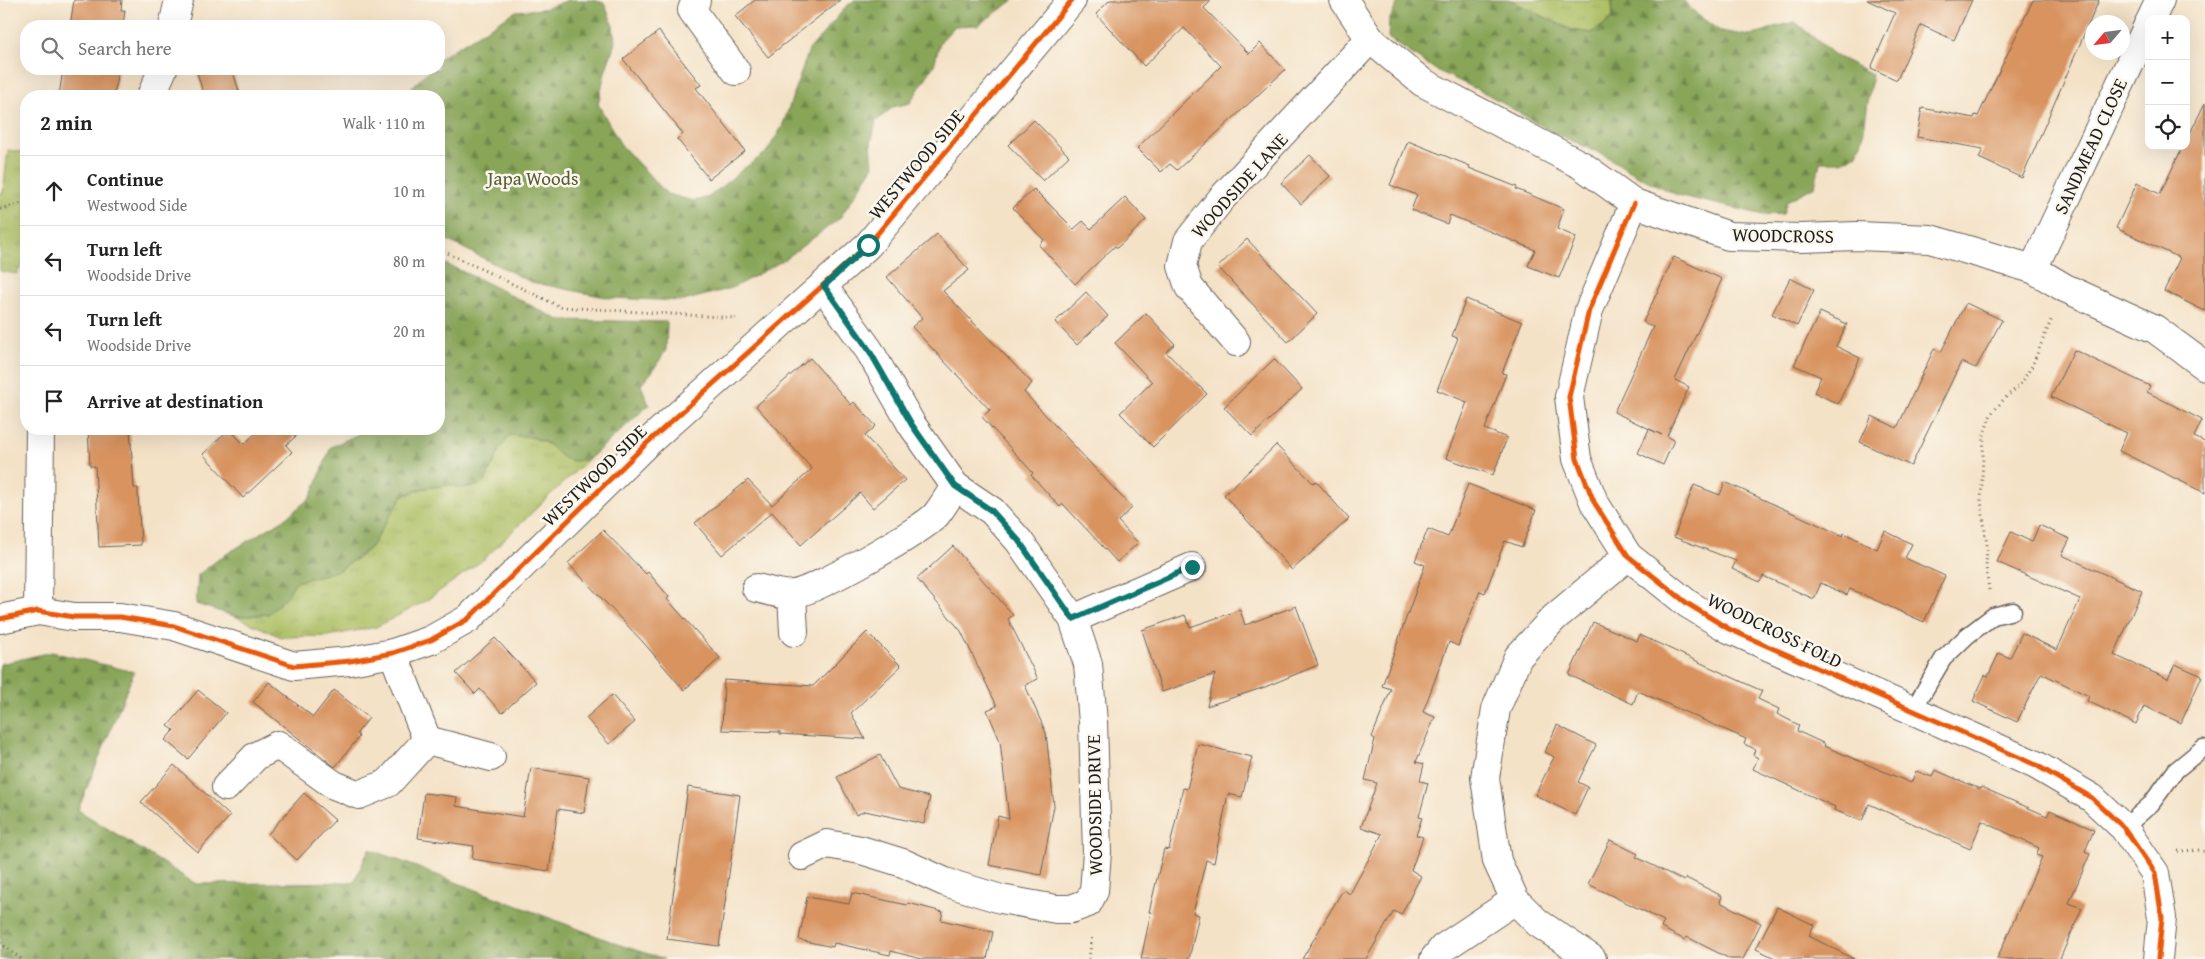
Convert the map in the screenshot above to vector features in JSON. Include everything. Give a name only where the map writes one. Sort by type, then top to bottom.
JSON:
[{"type":"street","points":[[174,20],[179,0]]},
{"type":"street","points":[[696,0],[692,10],[736,71]]},
{"type":"street","name":"WESTWOOD SIDE","points":[[0,619],[38,611],[74,617],[120,617],[174,626],[294,666],[350,661],[393,653],[431,640],[468,619],[646,444],[868,245],[1072,0]]},
{"type":"street","name":"WOODCROSS","points":[[1344,0],[1370,39],[1422,82],[1581,165],[1634,203],[1729,236],[1800,238],[1857,236],[1930,239],[2033,269],[2065,288],[2156,329],[2205,366]]},
{"type":"street","points":[[2153,15],[2160,0]]},
{"type":"street","name":"SANDMEAD CLOSE","points":[[2033,269],[2145,31]]},
{"type":"street","name":"WOODSIDE LANE","points":[[1236,342],[1189,287],[1182,266],[1188,241],[1222,198],[1370,39]]},
{"type":"street","points":[[154,90],[160,75]]},
{"type":"street","name":"WOODCROSS FOLD","points":[[1634,203],[1589,310],[1569,397],[1577,458],[1594,502],[1628,556],[1688,604],[1729,629],[2036,765],[2092,798],[2124,828],[2155,873],[2162,918],[2158,959]]},
{"type":"street","name":"WOODSIDE DRIVE","points":[[802,856],[827,844],[861,850],[902,863],[945,882],[1001,899],[1056,909],[1071,909],[1088,903],[1094,892],[1098,852],[1088,664],[1073,619],[1019,541],[992,511],[955,486],[912,425],[869,350],[824,286]]},
{"type":"street","points":[[38,611],[40,435]]},
{"type":"street","points":[[756,588],[792,595],[823,582],[902,539],[935,515],[955,486]]},
{"type":"street","points":[[1592,959],[1538,923],[1515,900],[1497,861],[1485,778],[1496,709],[1518,657],[1554,618],[1628,556]]},
{"type":"street","points":[[1073,619],[1192,567]]},
{"type":"street","points":[[792,595],[794,632]]},
{"type":"street","points":[[393,653],[427,740]]},
{"type":"street","points":[[427,740],[491,757]]},
{"type":"street","points":[[226,787],[256,756],[278,746],[334,784],[359,795],[388,783],[427,740]]},
{"type":"street","points":[[1434,959],[1443,948],[1515,900]]},
{"type":"lane","points":[[1913,710],[1943,659],[1967,636],[1993,616],[2013,611]]},
{"type":"lane","points":[[2124,828],[2162,792],[2167,780],[2176,770],[2202,748]]},
{"type":"path","points":[[0,209],[20,204]]},
{"type":"path","points":[[445,252],[561,307],[784,321]]},
{"type":"path","points":[[1993,616],[1986,567],[1987,546],[1981,501],[1984,434],[1991,414],[2020,385],[2032,366],[2065,288]]},
{"type":"path","points":[[0,943],[21,959]]},
{"type":"green space","name":"Japa Woods","points":[[569,0],[593,0],[604,3],[613,25],[615,43],[605,72],[598,104],[621,145],[667,194],[694,201],[709,197],[766,153],[782,127],[809,50],[847,6],[855,0],[1014,0],[978,25],[955,26],[940,42],[934,65],[910,103],[893,107],[876,121],[871,143],[873,167],[840,218],[784,260],[732,288],[683,301],[610,298],[531,282],[445,239],[445,90],[409,90],[424,75],[445,75],[445,55],[516,11],[543,9]]},
{"type":"green space","points":[[1399,0],[1510,0],[1571,30],[1592,33],[1613,18],[1612,0],[1683,0],[1699,16],[1720,31],[1751,36],[1795,22],[1836,56],[1872,74],[1863,137],[1857,154],[1842,162],[1820,162],[1815,186],[1787,201],[1783,214],[1764,215],[1677,195],[1638,176],[1604,155],[1552,132],[1487,94],[1436,70],[1388,38],[1389,21]]},
{"type":"green space","points":[[1510,0],[1612,0],[1613,18],[1592,33],[1571,30]]},
{"type":"green space","points":[[8,150],[20,152],[20,269],[16,274],[0,271],[0,193],[3,193]]},
{"type":"green space","points":[[445,264],[559,320],[667,322],[666,350],[641,385],[649,405],[588,460],[573,461],[563,458],[547,443],[532,437],[510,435],[500,448],[486,480],[477,486],[461,488],[453,485],[424,488],[402,496],[371,547],[340,570],[296,582],[287,595],[269,614],[237,617],[196,604],[198,575],[220,558],[286,518],[311,497],[331,447],[356,435],[445,435]]},
{"type":"green space","points":[[510,435],[537,439],[573,460],[588,460],[483,560],[424,602],[376,627],[328,636],[281,637],[237,617],[269,614],[287,595],[296,582],[357,559],[371,547],[402,496],[424,488],[453,485],[461,488],[493,465],[500,448]]},
{"type":"green space","points":[[52,652],[134,672],[78,810],[196,884],[354,882],[369,849],[623,946],[664,959],[0,959],[0,664]]},
{"type":"building","points":[[74,0],[122,0],[121,10],[125,10],[124,20],[71,20]]},
{"type":"building","points":[[755,0],[840,0],[768,57],[735,16]]},
{"type":"building","points":[[1110,0],[1212,0],[1204,8],[1249,54],[1260,43],[1285,70],[1177,170],[1170,164],[1161,172],[1137,148],[1221,66],[1184,28],[1144,66],[1096,14]]},
{"type":"building","points":[[1867,0],[1972,0],[1954,40],[1921,25],[1897,80],[1871,68],[1895,13]]},
{"type":"building","points":[[2033,0],[2099,0],[2093,15],[2085,15],[2085,32],[2022,178],[1979,158],[1983,149],[1917,137],[1922,108],[1974,118],[1975,115],[1978,116]]},
{"type":"building","points":[[659,31],[701,85],[696,88],[745,151],[709,179],[677,139],[683,134],[623,59]]},
{"type":"building","points":[[62,75],[117,75],[115,90],[60,90]]},
{"type":"building","points":[[198,75],[234,75],[239,90],[202,90]]},
{"type":"building","points":[[2205,103],[2205,311],[2164,291],[2180,258],[2116,228],[2137,183],[2160,194],[2181,150],[2190,150],[2190,133]]},
{"type":"building","points":[[1034,120],[1069,156],[1043,181],[1008,145]]},
{"type":"building","points":[[1408,141],[1470,166],[1469,168],[1517,187],[1516,189],[1564,209],[1557,229],[1576,237],[1559,278],[1528,266],[1535,250],[1450,215],[1447,224],[1411,210],[1417,195],[1390,185]]},
{"type":"building","points":[[1310,155],[1330,176],[1301,204],[1281,183]]},
{"type":"building","points":[[1034,189],[1074,229],[1083,221],[1091,229],[1125,197],[1146,220],[1075,284],[1039,245],[1044,240],[1013,208]]},
{"type":"building","points":[[937,234],[969,270],[943,291],[1032,383],[1024,392],[1132,508],[1118,521],[1138,543],[1117,562],[1063,504],[1060,507],[1031,475],[1033,473],[982,417],[990,410],[912,327],[922,318],[887,277]]},
{"type":"building","points":[[1247,239],[1317,314],[1288,342],[1218,267]]},
{"type":"building","points":[[1674,257],[1722,279],[1675,380],[1689,387],[1667,436],[1674,440],[1663,465],[1638,453],[1649,429],[1662,435],[1614,412],[1653,327],[1643,322]]},
{"type":"building","points":[[1790,278],[1814,290],[1797,326],[1772,314]]},
{"type":"building","points":[[1086,292],[1108,316],[1077,345],[1055,322]]},
{"type":"building","points":[[1466,299],[1522,322],[1502,373],[1506,374],[1485,429],[1507,438],[1493,475],[1446,458],[1467,402],[1437,390],[1458,338],[1452,336]]},
{"type":"building","points":[[1966,303],[2002,320],[1976,368],[1961,362],[1911,466],[1860,442],[1872,416],[1897,428],[1934,349],[1941,352]]},
{"type":"building","points":[[1820,312],[1847,324],[1836,346],[1860,358],[1838,404],[1814,392],[1821,377],[1794,365]]},
{"type":"building","points":[[1146,313],[1175,344],[1166,352],[1207,394],[1153,447],[1120,413],[1152,382],[1115,343]]},
{"type":"building","points":[[2074,350],[2150,386],[2147,392],[2202,420],[2194,437],[2205,442],[2205,493],[2119,451],[2127,433],[2051,397]]},
{"type":"building","points":[[810,358],[851,405],[854,402],[876,426],[865,436],[905,480],[873,508],[860,493],[801,545],[772,512],[722,555],[695,523],[748,480],[772,505],[812,469],[756,406]]},
{"type":"building","points":[[1274,359],[1302,389],[1252,436],[1224,407]]},
{"type":"building","points":[[88,435],[130,435],[134,488],[138,488],[141,545],[99,547],[95,466],[90,466]]},
{"type":"building","points":[[223,435],[235,435],[244,444],[254,435],[297,435],[286,445],[292,452],[243,498],[203,454]]},
{"type":"building","points":[[1276,445],[1313,483],[1316,481],[1349,519],[1292,570],[1224,495]]},
{"type":"building","points":[[1725,482],[1843,536],[1844,533],[1877,549],[1885,531],[1912,544],[1905,558],[1945,576],[1924,622],[1850,589],[1847,595],[1821,583],[1814,599],[1763,576],[1760,582],[1732,569],[1736,561],[1674,537],[1694,485],[1720,495]]},
{"type":"building","points":[[1468,484],[1536,510],[1522,547],[1505,541],[1485,593],[1480,591],[1458,646],[1449,642],[1423,712],[1435,717],[1416,762],[1424,764],[1420,781],[1428,783],[1419,817],[1422,818],[1416,835],[1423,837],[1411,870],[1421,876],[1401,915],[1394,911],[1366,959],[1302,959],[1343,890],[1350,894],[1382,834],[1361,827],[1377,783],[1365,780],[1375,739],[1372,737],[1391,689],[1382,686],[1425,565],[1415,561],[1428,529],[1448,537]]},
{"type":"building","points":[[2039,525],[2070,539],[2062,555],[2142,591],[2114,655],[2168,679],[2175,664],[2202,676],[2181,723],[2144,706],[2136,724],[2087,701],[2089,696],[2041,673],[2017,722],[1973,701],[1985,675],[1988,676],[1999,653],[2010,658],[2022,633],[2057,650],[2080,599],[1997,562],[2011,532],[2032,542]]},
{"type":"building","points":[[603,530],[646,574],[648,572],[669,597],[667,599],[720,658],[684,690],[643,642],[568,563]]},
{"type":"building","points":[[953,546],[1013,615],[1008,619],[1038,679],[1025,685],[1046,733],[1054,806],[1041,875],[989,865],[998,816],[1009,819],[1000,741],[987,710],[997,706],[961,631],[917,579]]},
{"type":"building","points":[[1296,606],[1318,665],[1265,687],[1207,706],[1215,674],[1162,692],[1142,630],[1185,615],[1190,627],[1240,610],[1245,625]]},
{"type":"building","points":[[1593,622],[1637,641],[1640,635],[1762,691],[1758,699],[1779,709],[1777,714],[1799,725],[1797,731],[1825,744],[1824,746],[1911,783],[1916,771],[1932,777],[1935,770],[1980,789],[1981,787],[2047,816],[2050,810],[2094,830],[2085,851],[2090,854],[2069,903],[2082,908],[2060,959],[1997,959],[2042,857],[2036,855],[2039,848],[1982,821],[1970,849],[1869,804],[1862,821],[1834,810],[1835,807],[1753,769],[1758,758],[1753,755],[1755,749],[1744,744],[1746,739],[1638,691],[1633,704],[1569,675]]},
{"type":"building","points":[[867,632],[901,666],[851,713],[865,739],[780,734],[780,732],[722,730],[724,680],[813,686]]},
{"type":"building","points":[[495,638],[536,682],[502,713],[480,689],[475,694],[456,673]]},
{"type":"building","points":[[269,682],[313,717],[334,690],[369,718],[357,733],[359,737],[335,767],[253,702]]},
{"type":"building","points":[[198,690],[226,713],[188,759],[165,740],[174,730],[168,726]]},
{"type":"building","points":[[612,695],[635,722],[609,744],[586,718]]},
{"type":"building","points":[[1557,725],[1596,745],[1578,782],[1588,787],[1575,815],[1535,795],[1554,757],[1545,752]]},
{"type":"building","points":[[1198,744],[1252,757],[1242,797],[1228,794],[1214,863],[1206,860],[1193,913],[1199,915],[1189,959],[1141,959],[1151,912],[1149,912],[1164,849],[1169,850],[1183,788],[1187,789]]},
{"type":"building","points":[[880,755],[898,789],[930,797],[924,824],[865,811],[856,815],[837,777]]},
{"type":"building","points":[[174,765],[230,816],[198,852],[141,802]]},
{"type":"building","points":[[531,768],[589,777],[584,813],[558,809],[549,871],[472,859],[474,846],[418,838],[424,793],[457,797],[456,806],[523,817]]},
{"type":"building","points":[[688,787],[740,795],[719,946],[667,939]]},
{"type":"building","points":[[304,793],[335,820],[297,860],[268,834]]},
{"type":"building","points":[[1610,840],[1638,854],[1636,857],[1684,881],[1686,878],[1722,896],[1720,902],[1761,923],[1743,959],[1730,959],[1687,937],[1685,940],[1661,928],[1664,921],[1588,884]]},
{"type":"building","points":[[852,893],[907,905],[908,903],[943,912],[941,920],[993,932],[987,959],[921,959],[891,951],[890,955],[834,943],[833,947],[799,940],[807,897],[849,904]]},
{"type":"building","points":[[1777,907],[1814,925],[1809,936],[1854,959],[1777,959],[1756,949]]},
{"type":"cycle path","points":[[0,619],[38,611],[74,617],[120,617],[174,626],[294,666],[350,661],[393,653],[431,640],[468,619],[646,444],[868,245],[1072,0]]},
{"type":"cycle path","points":[[1634,203],[1589,310],[1569,397],[1577,459],[1594,502],[1628,556],[1688,604],[1729,629],[2036,765],[2092,798],[2124,828],[2155,873],[2162,918],[2158,959]]},
{"type":"route","points":[[868,245],[824,286],[869,350],[912,425],[955,486],[992,511],[1019,541],[1073,619],[1192,567]]}]
